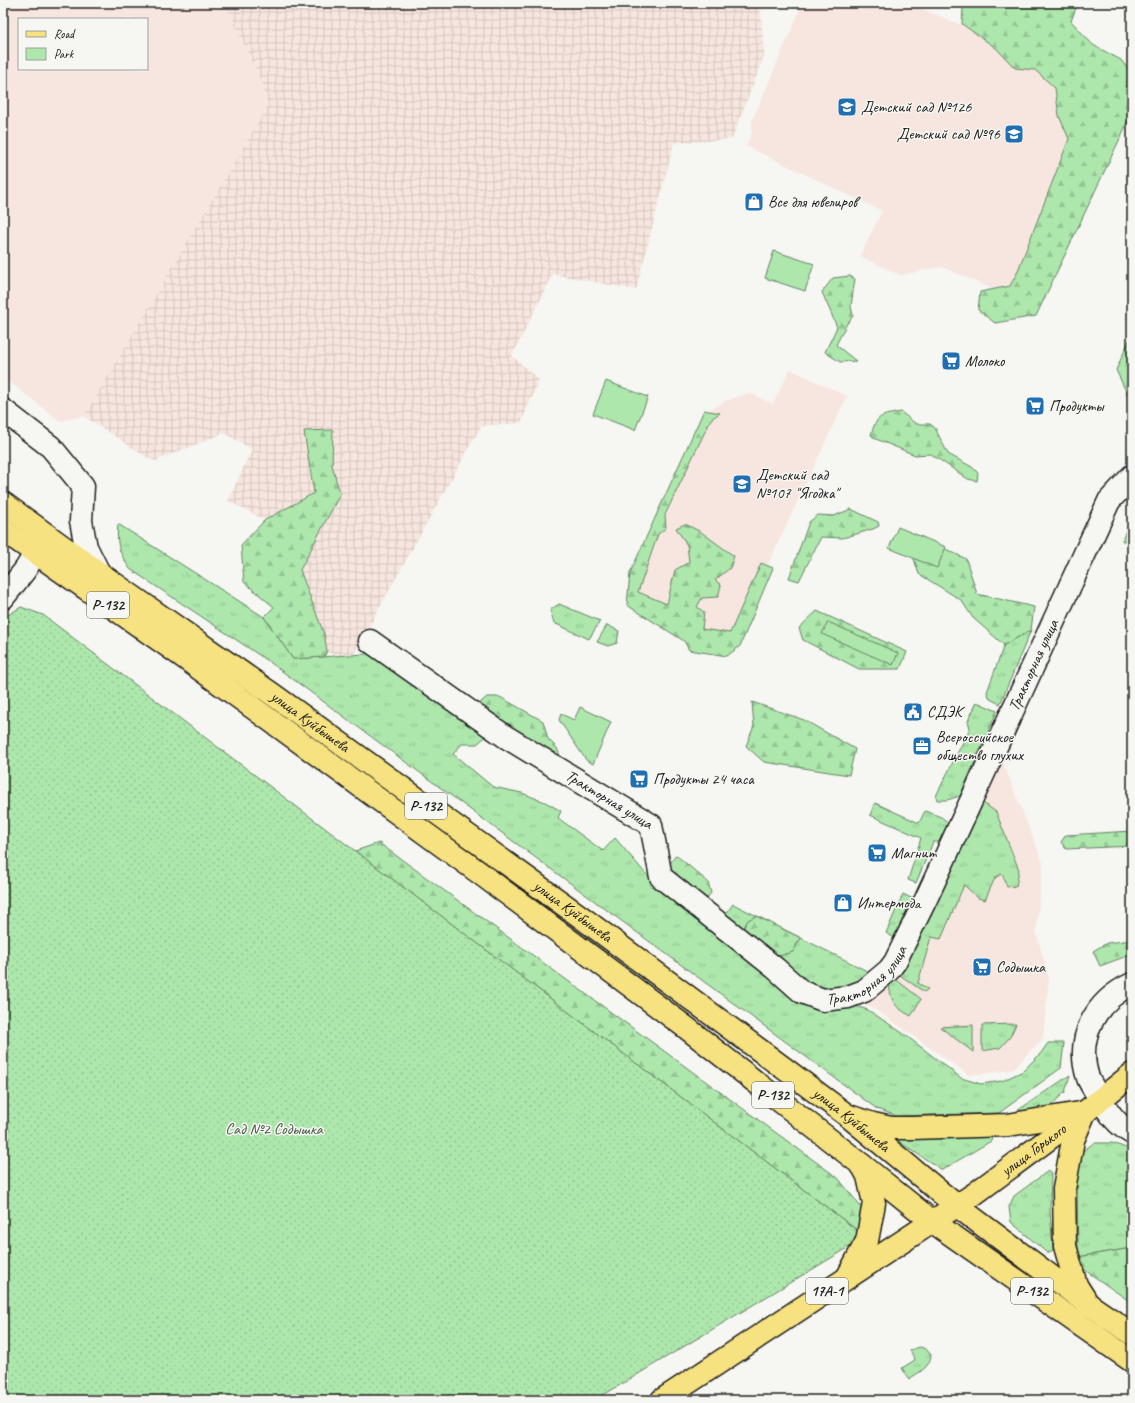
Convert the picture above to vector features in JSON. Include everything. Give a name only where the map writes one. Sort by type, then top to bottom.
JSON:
[{"type":"main road","name":"улица Куйбышева","points":[[3,503],[99,573],[272,694],[581,917],[848,1116],[957,1206],[1088,1304],[1132,1334]]},
{"type":"main road","name":"улица Куйбышева","points":[[3,530],[35,554],[182,656],[481,874],[684,1026],[933,1222],[1132,1361]]},
{"type":"main road","name":"улица Горького","points":[[933,1222],[1093,1106],[1132,1074]]},
{"type":"main road","points":[[848,1116],[890,1128],[1008,1125],[1093,1106]]},
{"type":"main road","points":[[1088,1304],[1076,1285],[1065,1246],[1064,1189],[1073,1140],[1093,1106]]},
{"type":"main road","points":[[846,1279],[867,1241],[874,1203],[868,1176],[862,1165]]},
{"type":"main road","name":"17А-1","points":[[662,1400],[933,1222]]},
{"type":"street","points":[[3,410],[51,447],[83,486],[81,521],[86,547],[99,573]]},
{"type":"street","name":"Тракторная улица","points":[[370,642],[506,737],[651,825],[661,877],[775,968],[802,992],[823,1000],[848,997],[864,991],[889,970],[895,962],[926,900],[1109,501],[1132,476]]},
{"type":"street","points":[[3,598],[25,570],[35,554]]},
{"type":"street","points":[[1132,984],[1125,987],[1101,1006],[1090,1024],[1084,1041],[1085,1064],[1093,1106],[1111,1116],[1125,1129],[1132,1133]]},
{"type":"shaded area","points":[[3,3],[225,3],[261,82],[268,105],[84,416],[60,421],[3,377]]},
{"type":"shaded area","points":[[225,3],[760,3],[764,56],[732,139],[674,143],[636,290],[553,274],[512,356],[539,380],[521,423],[481,426],[348,664],[327,651],[324,634],[300,570],[340,494],[332,465],[333,431],[305,432],[314,493],[265,520],[228,501],[252,449],[224,433],[155,461],[148,458],[84,416],[268,105],[261,82]]},
{"type":"shaded area","points":[[803,3],[907,3],[1111,85],[1021,301],[942,267],[900,275],[860,256],[882,211],[746,146],[752,132],[752,121]]},
{"type":"shaded area","name":"Детский сад №107 \"Ягодка\"","points":[[790,369],[847,396],[730,645],[631,598],[711,409],[726,401],[750,393],[773,404]]},
{"type":"shaded area","points":[[1000,755],[1043,863],[1036,932],[1049,979],[1043,1038],[1012,1070],[969,1075],[866,1003],[889,977]]},
{"type":"green space","points":[[972,3],[1006,3],[1015,7],[1020,3],[1078,3],[1071,21],[1093,45],[1121,60],[1132,74],[1132,113],[1036,316],[995,323],[978,310],[980,292],[1010,286],[1017,273],[1069,139],[1059,116],[1055,88],[1035,70],[1015,68],[996,48],[962,24],[963,8]]},
{"type":"green space","points":[[774,251],[814,264],[805,291],[765,278]]},
{"type":"green space","points":[[850,276],[855,279],[851,306],[853,316],[846,325],[836,345],[856,361],[840,362],[825,352],[837,327],[822,292],[833,278]]},
{"type":"green space","points":[[1132,334],[1132,400],[1130,400],[1116,370]]},
{"type":"green space","points":[[606,381],[648,397],[635,430],[593,414]]},
{"type":"green space","points":[[704,410],[720,413],[711,419],[665,515],[666,528],[658,534],[638,592],[667,604],[675,570],[689,562],[687,545],[676,528],[685,524],[701,532],[734,556],[730,568],[715,580],[721,585],[718,597],[702,598],[697,607],[704,612],[702,629],[730,633],[761,563],[773,568],[740,646],[727,656],[689,650],[684,641],[627,605],[630,573]]},
{"type":"green space","points":[[901,412],[916,424],[930,424],[935,428],[948,454],[972,467],[978,473],[977,481],[968,479],[931,454],[915,455],[876,439],[871,435],[875,423],[881,417],[884,415]]},
{"type":"green space","points":[[333,430],[332,465],[340,494],[300,570],[324,634],[327,651],[324,657],[293,659],[264,617],[274,607],[244,582],[241,545],[265,520],[314,493],[304,431]]},
{"type":"green space","points":[[851,509],[878,522],[879,526],[843,538],[821,537],[799,581],[789,578],[809,522],[818,515],[834,516]]},
{"type":"green space","points":[[1132,514],[1132,540],[1122,541]]},
{"type":"green space","points":[[118,524],[264,617],[293,659],[378,653],[489,734],[477,744],[462,744],[453,754],[493,787],[522,793],[545,802],[561,811],[558,818],[603,851],[615,838],[645,873],[812,1007],[846,1003],[868,1010],[904,1034],[961,1078],[981,1084],[1002,1081],[1023,1071],[1041,1053],[1048,1043],[1064,1043],[1061,1068],[999,1113],[897,1116],[877,1109],[271,663],[130,569],[119,548],[117,538]]},
{"type":"green space","points":[[898,527],[946,547],[937,568],[889,548]]},
{"type":"green space","points":[[917,535],[966,559],[977,594],[1034,607],[1031,630],[1004,645],[973,618],[961,600],[919,574],[907,538]]},
{"type":"green space","points":[[559,604],[600,621],[589,639],[554,623],[550,610]]},
{"type":"green space","name":"Сад №2 Содышка","points":[[21,607],[43,615],[866,1237],[595,1400],[3,1400],[3,618]]},
{"type":"green space","points":[[817,611],[907,652],[900,669],[859,669],[803,640],[799,628]]},
{"type":"green space","points":[[828,622],[898,653],[893,665],[822,634]]},
{"type":"green space","points":[[607,625],[619,631],[617,643],[608,646],[597,642]]},
{"type":"green space","points":[[1031,630],[1000,704],[990,699],[987,692],[1004,645]]},
{"type":"green space","points":[[487,697],[500,697],[543,721],[548,739],[557,748],[563,764],[477,709],[481,702]]},
{"type":"green space","points":[[752,702],[804,720],[855,749],[849,775],[764,762],[746,746],[754,726]]},
{"type":"green space","points":[[977,702],[997,711],[960,796],[947,800],[937,800],[936,796],[970,728],[968,721]]},
{"type":"green space","points":[[580,707],[611,722],[593,764],[586,760],[559,720],[561,714],[574,720]]},
{"type":"green space","points":[[875,803],[919,823],[925,811],[941,817],[949,823],[943,842],[933,842],[916,883],[908,880],[921,838],[870,815]]},
{"type":"green space","points":[[983,803],[996,812],[1019,870],[1016,886],[1007,887],[1002,874],[995,878],[985,900],[978,898],[964,885],[941,939],[931,937],[918,983],[928,989],[924,992],[897,973],[910,958]]},
{"type":"green space","points":[[1132,831],[1132,846],[1066,849],[1061,842],[1066,835]]},
{"type":"green space","points":[[379,843],[838,1178],[875,1225],[866,1237],[355,851]]},
{"type":"green space","points":[[676,855],[708,882],[711,893],[706,899],[683,886],[669,873],[671,862]]},
{"type":"green space","points":[[903,894],[917,901],[898,940],[886,933]]},
{"type":"green space","points":[[733,904],[871,973],[854,984],[836,991],[817,990],[725,915]]},
{"type":"green space","points":[[756,916],[801,938],[793,952],[776,957],[743,929],[748,920]]},
{"type":"green space","points":[[1132,940],[1132,954],[1100,966],[1093,951],[1107,943]]},
{"type":"green space","points":[[894,978],[921,999],[911,1016],[895,1004],[891,996],[889,984]]},
{"type":"green space","points":[[1016,1024],[1010,1037],[1000,1048],[982,1051],[982,1025]]},
{"type":"green space","points":[[973,1025],[973,1052],[940,1027]]},
{"type":"green space","points":[[1070,1075],[1065,1092],[1047,1109],[1014,1113]]},
{"type":"green space","points":[[993,1134],[991,1141],[942,1170],[895,1139]]},
{"type":"green space","points":[[1094,1143],[1112,1143],[1132,1150],[1132,1248],[1078,1257],[1077,1163],[1080,1153]]},
{"type":"green space","points":[[1048,1171],[1051,1174],[1050,1211],[1053,1250],[1047,1253],[1011,1222],[1009,1207],[1014,1196]]},
{"type":"green space","points":[[1132,1248],[1132,1303],[1082,1268],[1078,1257]]},
{"type":"green space","points":[[920,1347],[926,1349],[931,1355],[929,1363],[909,1379],[902,1368],[915,1360],[910,1350]]},
{"type":"place","name":"Детский сад №126","points":[[847,107]]},
{"type":"place","name":"Детский сад №96","points":[[1014,134]]},
{"type":"place","name":"Все для ювелиров","points":[[754,202]]},
{"type":"place","name":"Молоко","points":[[951,361]]},
{"type":"place","name":"Продукты","points":[[1035,406]]},
{"type":"place","name":"Детский сад №107 \"Ягодка\"","points":[[742,484]]},
{"type":"place","name":"СДЭК","points":[[913,712]]},
{"type":"place","name":"Всероссийское общество глухих","points":[[922,746]]},
{"type":"place","name":"Продукты 24 часа","points":[[639,779]]},
{"type":"place","name":"Магнит","points":[[877,853]]},
{"type":"place","name":"Интермода","points":[[843,903]]},
{"type":"place","name":"Содышка","points":[[982,967]]}]
